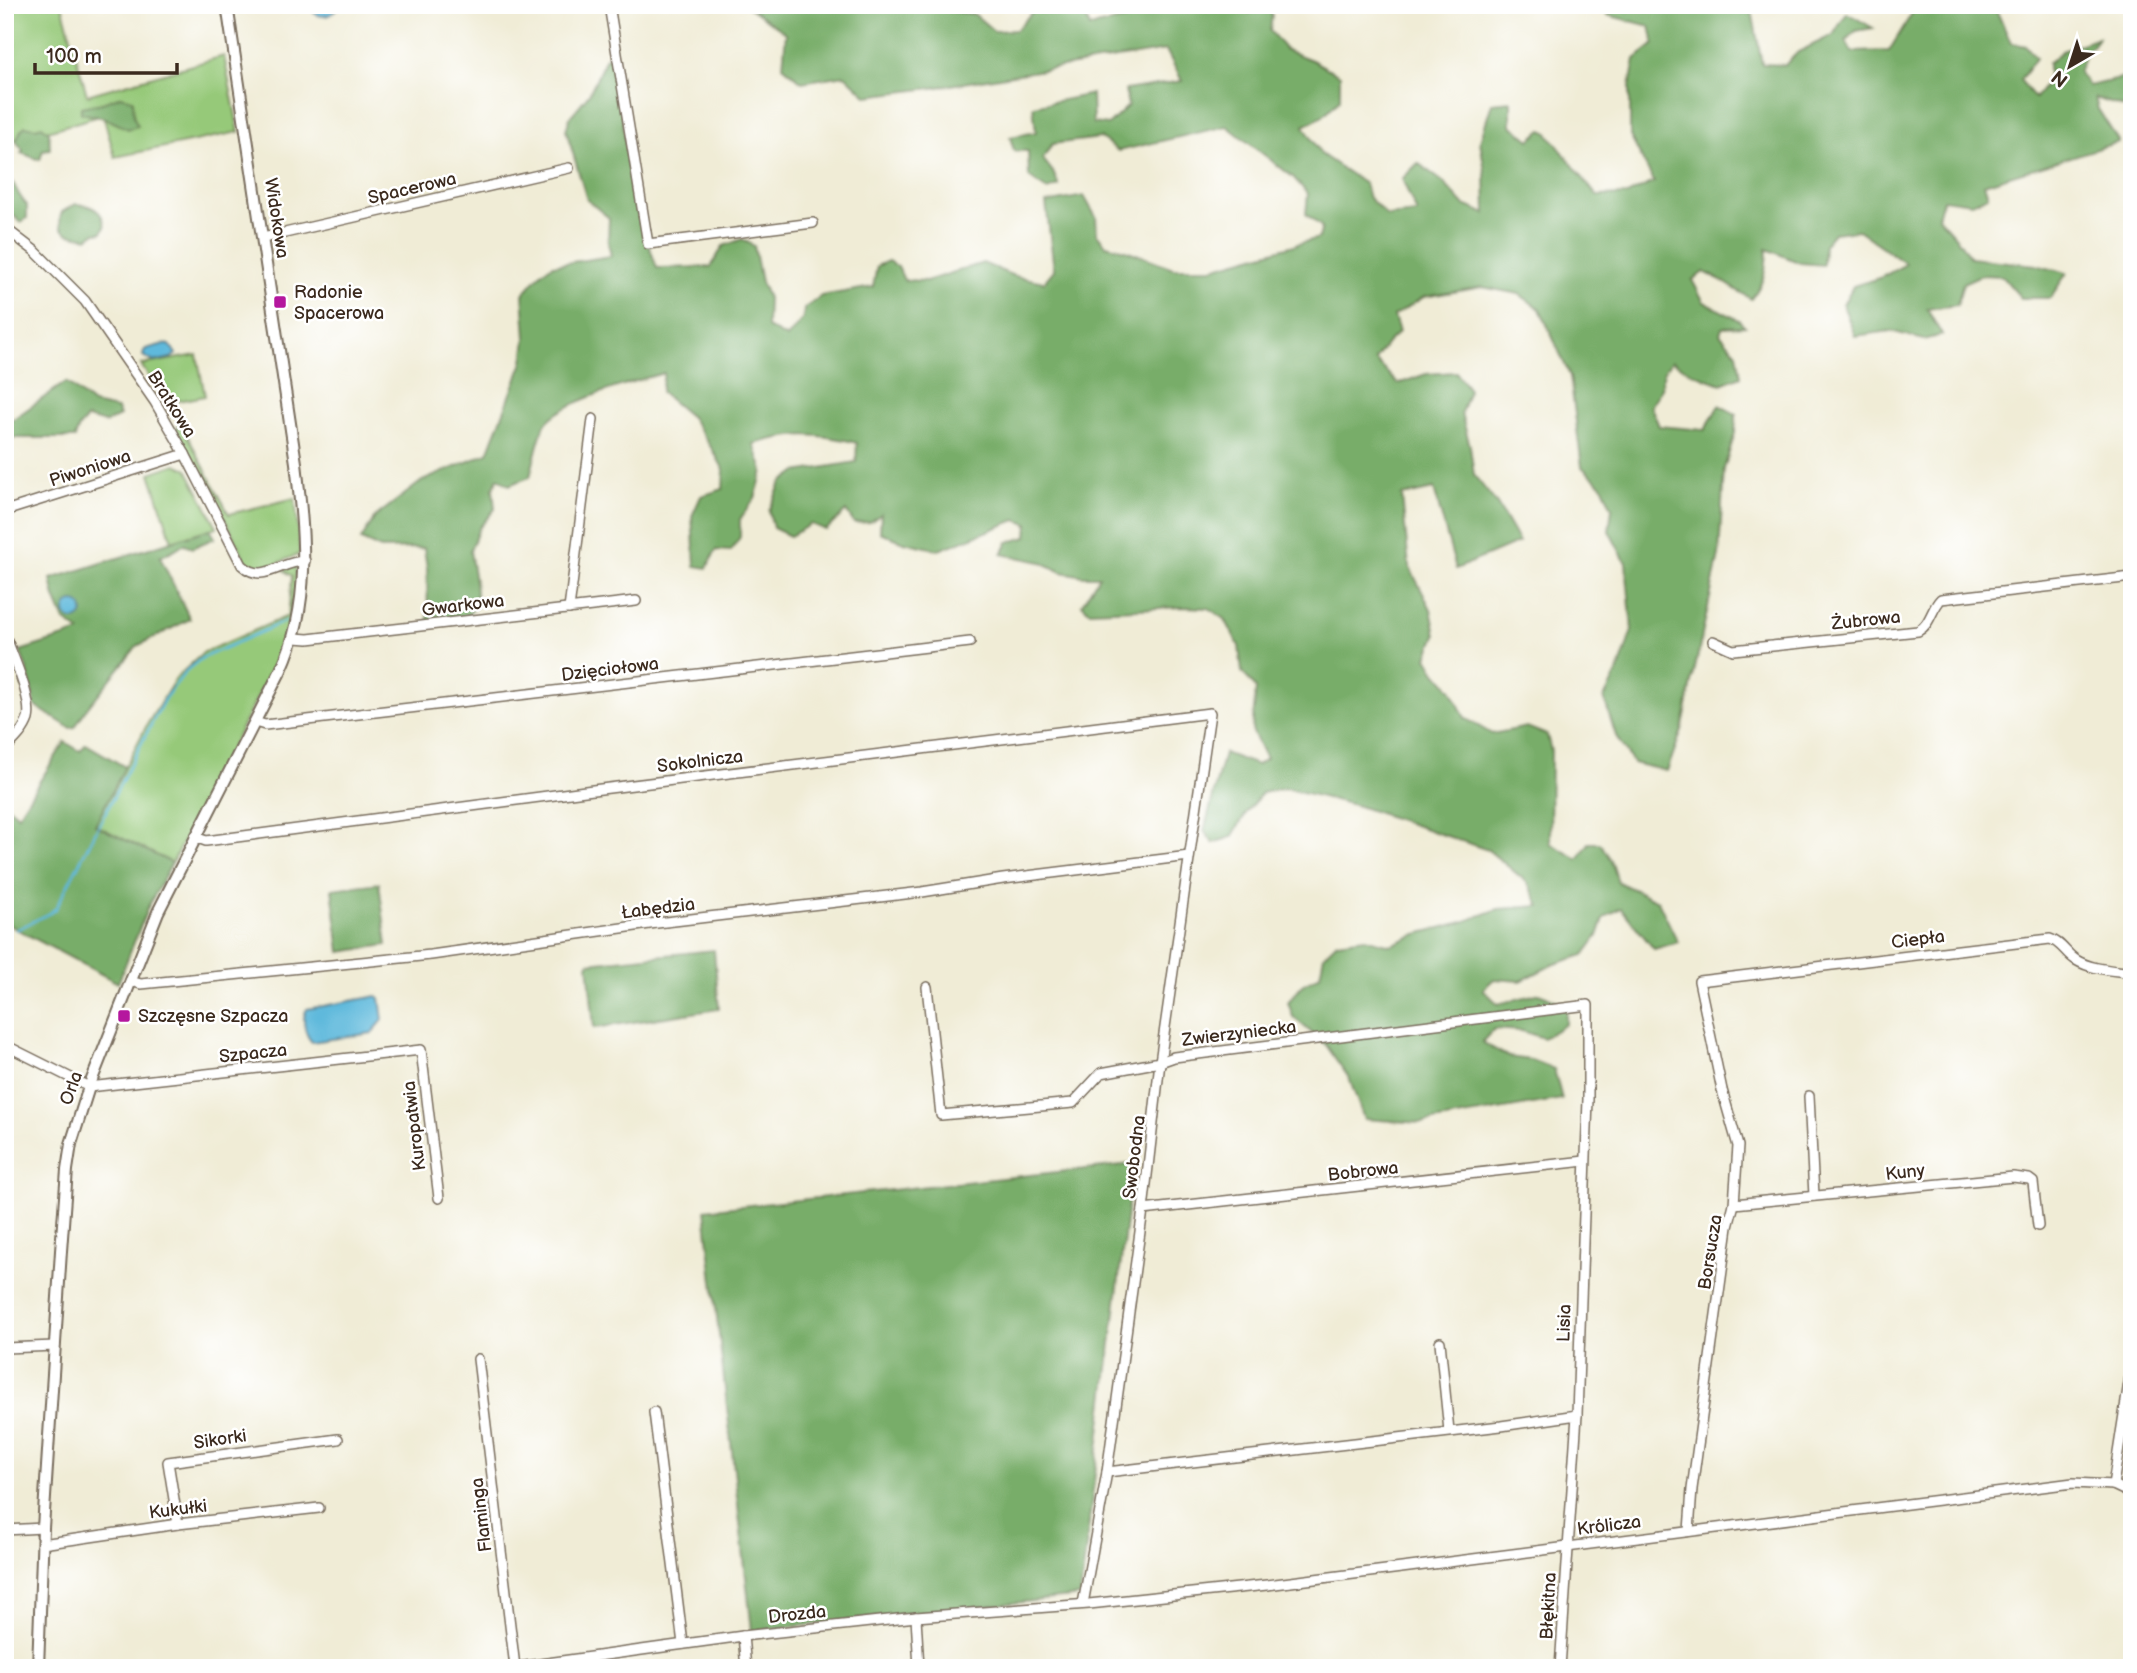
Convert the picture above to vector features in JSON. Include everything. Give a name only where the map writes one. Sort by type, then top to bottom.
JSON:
[{"type":"street","name":"Widokowa","points":[[227,5],[296,463],[305,561]]},
{"type":"street","points":[[609,5],[648,244],[813,223]]},
{"type":"street","name":"Spacerowa","points":[[262,238],[569,168]]},
{"type":"street","name":"Bratkowa","points":[[5,228],[34,251],[85,300],[155,402],[242,565],[250,572],[267,572],[293,561],[305,561]]},
{"type":"street","points":[[569,608],[593,419]]},
{"type":"street","name":"Piwoniowa","points":[[5,511],[185,454]]},
{"type":"street","name":"Orla","points":[[38,1668],[42,1544],[55,1346],[67,1170],[74,1131],[158,912],[295,638],[305,561]]},
{"type":"street","name":"Żubrowa","points":[[1713,641],[1733,650],[1918,631],[1926,626],[1941,599],[2132,577]]},
{"type":"street","name":"Gwarkowa","points":[[295,638],[308,639],[636,601]]},
{"type":"street","points":[[5,635],[29,705],[25,724],[19,735],[5,749]]},
{"type":"street","name":"Dzięciołowa","points":[[255,722],[265,725],[970,642]]},
{"type":"street","name":"Sokolnicza","points":[[195,838],[206,841],[1210,713]]},
{"type":"street","name":"Swobodna","points":[[1086,1604],[1107,1472],[1143,1210],[1160,1062],[1210,713]]},
{"type":"street","name":"Łabędzia","points":[[130,981],[141,984],[431,955],[657,923],[922,892],[1189,856]]},
{"type":"street","name":"Ciepła","points":[[1699,981],[2050,939],[2057,941],[2074,960],[2088,966],[2132,973]]},
{"type":"street","name":"Borsucza","points":[[1689,1531],[1701,1422],[1728,1227],[1734,1204],[1738,1146],[1722,1090],[1699,981]]},
{"type":"street","name":"Zwierzyniecka","points":[[928,987],[941,1115],[1073,1103],[1101,1073],[1174,1057],[1588,1005],[1588,1100]]},
{"type":"street","points":[[5,1045],[89,1087]]},
{"type":"street","name":"Szpacza","points":[[89,1087],[421,1050]]},
{"type":"street","name":"Kuropatwia","points":[[421,1050],[439,1198]]},
{"type":"street","points":[[1809,1096],[1814,1196]]},
{"type":"street","name":"Lisia","points":[[1567,1547],[1577,1415],[1588,1100]]},
{"type":"street","name":"Bobrowa","points":[[1143,1210],[1585,1161]]},
{"type":"street","name":"Kuny","points":[[1734,1204],[2013,1177],[2033,1182],[2038,1226]]},
{"type":"street","points":[[1440,1342],[1449,1431]]},
{"type":"street","points":[[5,1348],[55,1346]]},
{"type":"street","name":"Flaminga","points":[[478,1359],[513,1667]]},
{"type":"street","points":[[2113,1485],[2132,1363]]},
{"type":"street","points":[[654,1412],[683,1644]]},
{"type":"street","points":[[1107,1472],[1577,1415]]},
{"type":"street","name":"Sikorki","points":[[178,1524],[169,1462],[338,1439]]},
{"type":"street","name":"Królicza","points":[[1086,1604],[1268,1585],[2073,1483],[2113,1485],[2132,1494]]},
{"type":"street","name":"Kukułki","points":[[42,1544],[178,1524],[319,1508]]},
{"type":"street","points":[[5,1530],[43,1528]]},
{"type":"street","name":"Błękitna","points":[[1560,1668],[1567,1547]]},
{"type":"street","name":"Drozda","points":[[513,1667],[743,1636],[916,1617],[1086,1604]]},
{"type":"street","points":[[916,1617],[919,1668]]},
{"type":"street","points":[[743,1636],[746,1668]]},
{"type":"street","points":[[601,1655],[601,1668]]},
{"type":"green space","points":[[5,5],[62,5],[87,95],[224,56],[239,132],[115,157],[103,115],[5,143]]},
{"type":"green space","points":[[745,5],[936,5],[943,10],[974,14],[994,31],[1016,30],[1036,8],[1035,5],[1081,5],[1090,27],[1152,14],[1150,5],[1248,5],[1249,13],[1268,7],[1272,15],[1270,31],[1286,50],[1340,75],[1340,99],[1323,116],[1304,126],[1321,154],[1365,184],[1369,198],[1387,216],[1417,213],[1402,179],[1418,163],[1443,182],[1464,205],[1486,214],[1485,172],[1480,141],[1492,103],[1511,101],[1511,125],[1530,140],[1542,130],[1547,132],[1597,196],[1627,195],[1654,182],[1630,136],[1630,87],[1635,59],[1654,44],[1650,26],[1607,15],[1600,5],[1751,5],[1762,64],[1785,65],[1798,52],[1833,35],[1847,13],[1873,28],[1856,31],[1846,41],[1852,52],[1889,51],[1914,10],[1914,5],[1994,5],[2011,43],[2026,46],[2036,58],[2020,80],[2035,98],[2048,82],[2048,63],[2062,51],[2098,38],[2086,54],[2078,72],[2089,86],[2132,76],[2132,112],[2095,98],[2098,109],[2119,142],[1984,184],[1988,196],[1972,203],[1943,199],[1938,217],[1970,258],[2036,265],[2067,273],[2050,298],[2021,298],[2002,276],[1981,275],[1963,283],[1957,305],[1927,309],[1942,335],[1923,340],[1891,331],[1855,336],[1843,305],[1853,286],[1882,277],[1906,264],[1858,230],[1834,233],[1824,245],[1823,265],[1800,263],[1767,249],[1764,276],[1751,299],[1704,272],[1692,280],[1704,302],[1739,320],[1745,326],[1722,327],[1720,334],[1737,353],[1741,376],[1721,384],[1692,373],[1672,361],[1664,371],[1661,389],[1651,407],[1659,426],[1705,430],[1719,405],[1736,414],[1735,433],[1724,469],[1719,555],[1682,730],[1667,771],[1633,763],[1616,736],[1604,698],[1620,667],[1632,630],[1626,563],[1609,531],[1612,508],[1602,485],[1582,467],[1570,376],[1540,309],[1519,294],[1482,287],[1424,297],[1394,316],[1399,332],[1375,360],[1398,384],[1426,374],[1456,372],[1469,390],[1461,413],[1474,475],[1497,504],[1519,542],[1456,569],[1434,489],[1402,496],[1409,566],[1431,609],[1436,635],[1427,657],[1451,689],[1465,718],[1492,734],[1527,727],[1547,735],[1551,751],[1550,843],[1578,859],[1589,843],[1600,843],[1611,860],[1618,882],[1658,901],[1678,942],[1654,949],[1621,908],[1604,918],[1598,936],[1584,955],[1552,965],[1521,981],[1494,979],[1483,989],[1498,1004],[1540,993],[1566,1005],[1566,1024],[1543,1038],[1522,1031],[1494,1029],[1482,1042],[1509,1057],[1531,1060],[1554,1069],[1562,1099],[1422,1123],[1364,1119],[1349,1078],[1326,1045],[1293,1017],[1288,1002],[1302,985],[1320,975],[1324,955],[1337,942],[1365,938],[1391,945],[1417,934],[1498,909],[1540,906],[1528,883],[1488,850],[1358,806],[1286,788],[1262,793],[1232,837],[1213,843],[1204,831],[1224,753],[1257,765],[1266,759],[1252,730],[1256,688],[1242,672],[1239,646],[1225,619],[1208,608],[1089,611],[1082,604],[1099,576],[1062,572],[1041,562],[1002,554],[1008,542],[1027,537],[1028,524],[1016,520],[939,550],[904,542],[880,532],[881,514],[870,522],[854,523],[846,511],[826,530],[811,524],[790,536],[773,528],[769,511],[781,483],[796,472],[856,462],[857,443],[830,437],[781,437],[754,444],[763,471],[755,498],[740,519],[740,537],[731,551],[716,550],[707,568],[695,566],[692,516],[701,496],[723,489],[724,470],[691,417],[661,392],[664,373],[599,393],[552,417],[545,425],[538,443],[530,477],[509,485],[498,478],[493,489],[495,509],[479,528],[470,551],[477,605],[464,619],[428,622],[424,548],[381,549],[361,540],[375,517],[422,481],[488,453],[523,362],[526,338],[523,294],[542,272],[553,265],[611,256],[608,243],[609,218],[587,200],[566,130],[570,117],[589,94],[606,58],[615,54],[631,193],[657,268],[711,267],[723,246],[742,239],[754,246],[761,282],[768,298],[767,327],[787,338],[803,318],[804,309],[821,296],[873,287],[877,266],[888,261],[898,267],[904,280],[926,281],[983,263],[1014,276],[1044,282],[1054,270],[1046,203],[1084,196],[1096,217],[1097,234],[1106,245],[1173,268],[1212,268],[1319,238],[1322,227],[1306,214],[1308,194],[1294,178],[1227,126],[1118,151],[1101,138],[1052,144],[1043,159],[1059,186],[1047,190],[1029,177],[1028,151],[1014,151],[1010,137],[1036,132],[1033,106],[1092,94],[1093,123],[1108,125],[1128,106],[1125,90],[1182,81],[1166,50],[867,96],[845,75],[802,82],[783,66],[786,33]]},
{"type":"green space","points":[[121,96],[133,100],[134,118],[138,126],[128,129],[105,118],[81,113],[81,107]]},
{"type":"green space","points":[[25,126],[42,126],[49,132],[50,149],[43,150],[40,160],[21,153],[23,150],[16,141]]},
{"type":"green space","points":[[5,173],[27,205],[27,218],[21,222],[5,209]]},
{"type":"green space","points":[[76,204],[92,207],[102,216],[105,227],[102,232],[88,238],[68,234],[61,228],[62,212]]},
{"type":"green space","points":[[197,355],[205,396],[167,403],[141,365]]},
{"type":"green space","points":[[66,382],[93,404],[117,409],[120,416],[105,423],[87,418],[79,427],[75,438],[5,438],[5,410],[12,420]]},
{"type":"green space","points":[[181,424],[229,514],[295,498],[300,551],[298,555],[267,568],[249,567],[176,429]]},
{"type":"green space","points":[[176,464],[187,469],[217,527],[172,541],[150,473]]},
{"type":"green space","points":[[210,529],[215,538],[192,548],[185,544],[160,557],[190,619],[137,646],[75,727],[70,728],[35,706],[28,672],[20,651],[80,632],[65,621],[55,598],[51,579]]},
{"type":"green space","points":[[295,565],[298,586],[288,633],[279,655],[172,863],[95,825],[148,723],[176,678],[204,652],[288,616],[292,576],[284,570]]},
{"type":"green space","points":[[65,742],[80,751],[86,744],[125,767],[95,825],[172,863],[148,907],[118,983],[5,923],[5,804],[18,815]]},
{"type":"green space","points":[[379,883],[387,945],[340,952],[332,889]]},
{"type":"green space","points":[[714,950],[719,1009],[594,1028],[588,963]]},
{"type":"green space","points":[[1133,1164],[1080,1596],[752,1631],[705,1210]]},
{"type":"water","points":[[314,5],[340,5],[332,13],[321,16],[314,13]]},
{"type":"water","points":[[170,345],[176,354],[171,358],[154,362],[143,356],[146,349]]},
{"type":"water","points":[[70,602],[78,602],[83,611],[81,618],[70,620],[65,615],[65,607]]},
{"type":"water","points":[[377,996],[380,998],[383,1020],[372,1033],[312,1042],[304,1022],[307,1009]]},
{"type":"waterway","points":[[16,930],[56,908],[165,698],[187,670],[202,658],[286,621]]},
{"type":"place","name":"Radonie Spacerowa","points":[[280,302]]},
{"type":"place","name":"Szczęsne Szpacza","points":[[124,1016]]}]
